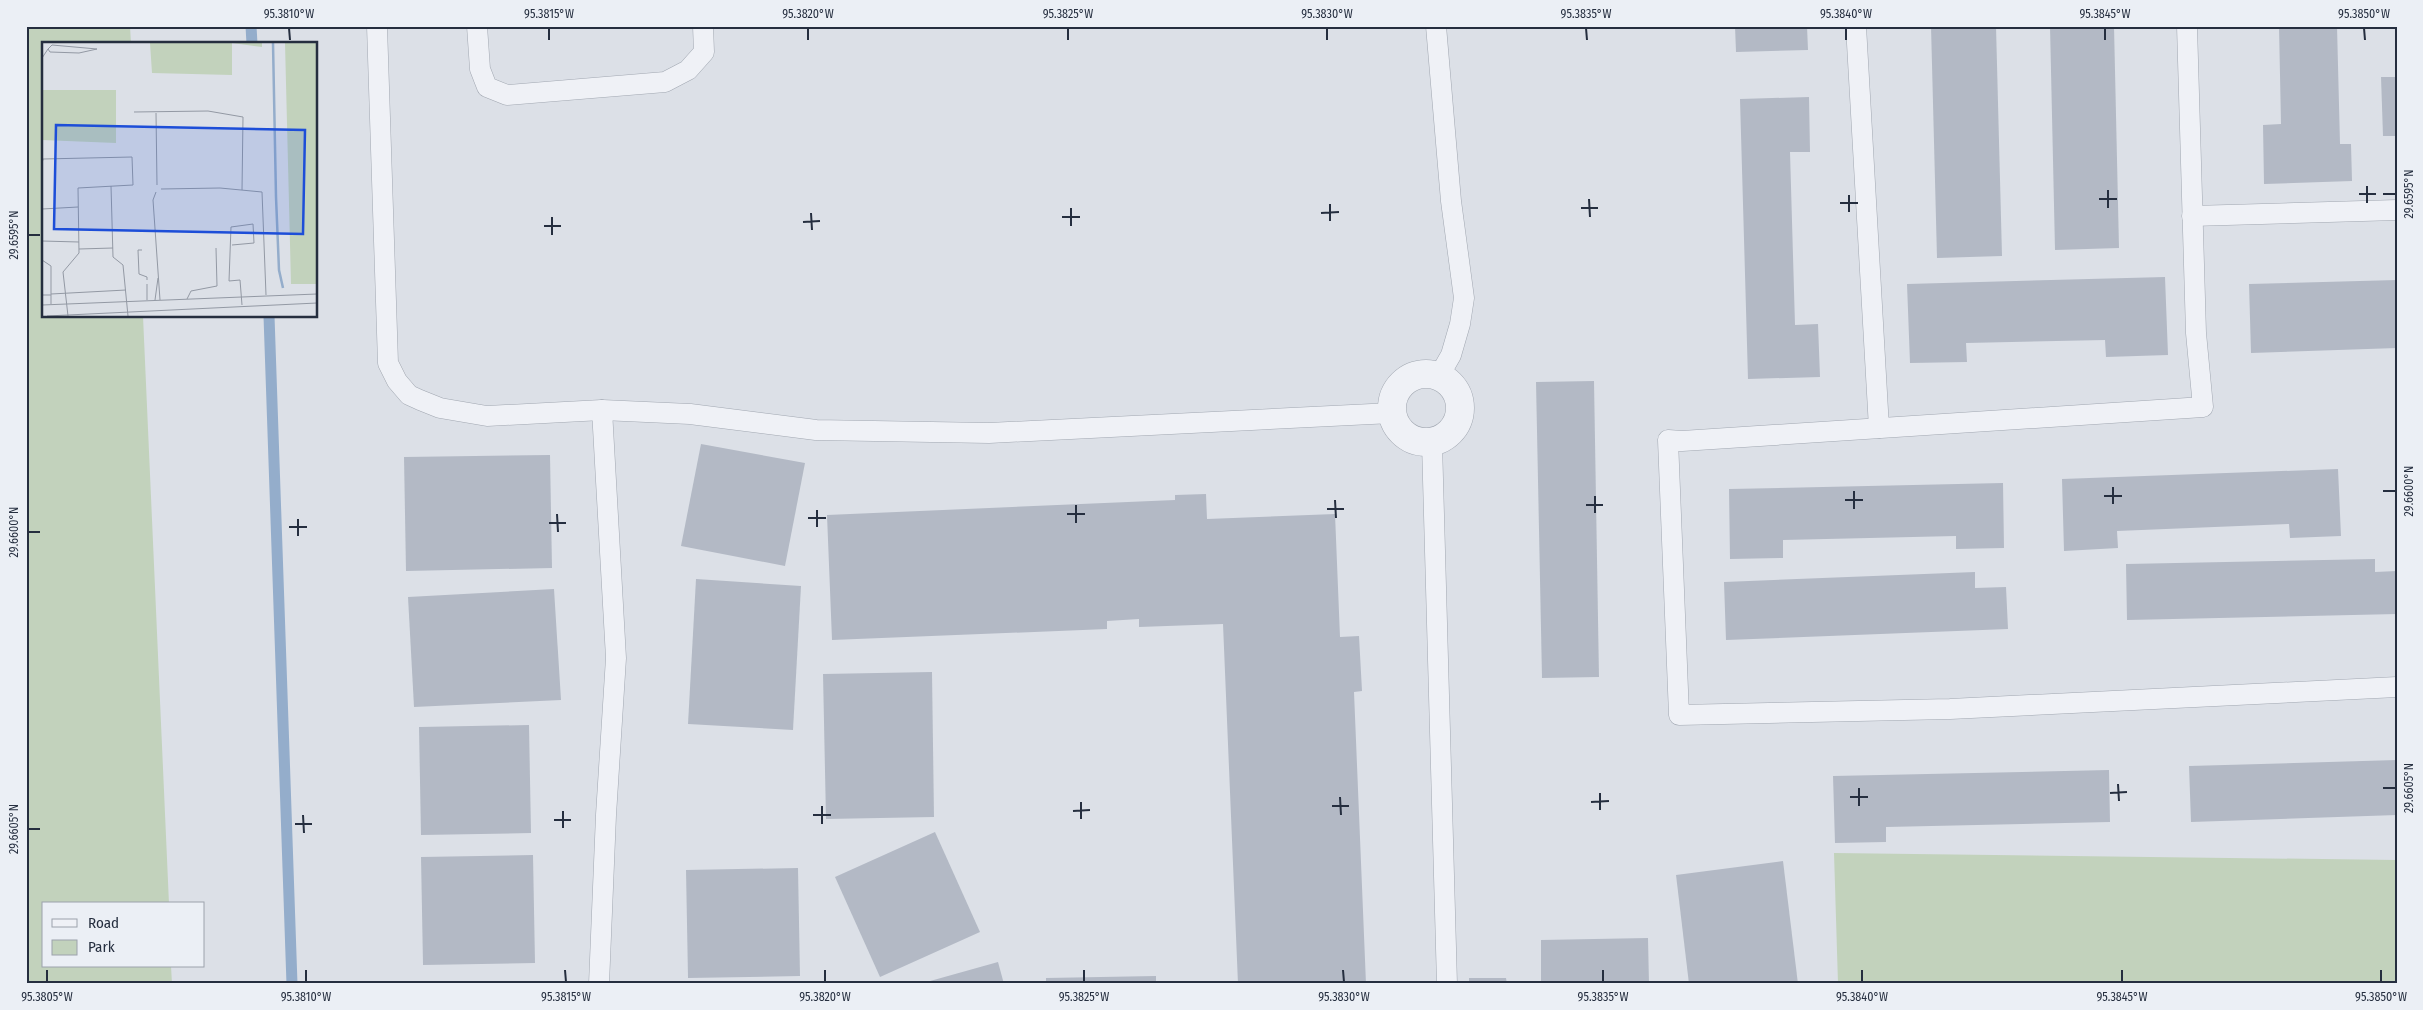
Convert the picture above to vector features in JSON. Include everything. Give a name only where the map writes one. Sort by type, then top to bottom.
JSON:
[{"type":"street","points":[[1415,375],[1439,376],[1456,390],[1461,412],[1458,423],[1442,439],[1432,443],[1421,442],[1406,436],[1395,424],[1392,413],[1392,401],[1397,390],[1405,381],[1415,375]]},
{"type":"lane","points":[[377,26],[388,363],[397,381],[410,395],[440,408],[487,416],[602,410],[690,414],[816,430],[988,433],[1392,413]]},
{"type":"lane","points":[[476,26],[480,69],[487,87],[507,95],[665,82],[688,70],[704,52],[703,26]]},
{"type":"lane","points":[[1436,26],[1451,201],[1464,298],[1460,324],[1451,355],[1439,376]]},
{"type":"lane","points":[[1856,26],[1879,428]]},
{"type":"lane","points":[[2187,26],[2196,333],[2203,407],[1682,441],[1668,440],[1679,715],[1950,709],[2397,687]]},
{"type":"lane","points":[[2192,216],[2397,210]]},
{"type":"lane","points":[[599,984],[606,815],[616,658],[602,410]]},
{"type":"lane","points":[[1432,443],[1447,984]]},
{"type":"green space","points":[[26,26],[130,26],[131,42],[42,42],[42,318],[143,318],[169,902],[42,902],[42,968],[171,968],[172,984],[26,984]]},
{"type":"green space","points":[[1834,853],[2397,860],[2397,984],[1838,984]]},
{"type":"building","points":[[1735,26],[1807,26],[1808,50],[1736,52]]},
{"type":"building","points":[[1931,26],[1996,26],[2002,256],[1937,258]]},
{"type":"building","points":[[2050,26],[2114,26],[2119,248],[2055,250]]},
{"type":"building","points":[[2279,26],[2337,26],[2340,144],[2351,144],[2352,181],[2264,184],[2263,125],[2281,124]]},
{"type":"building","points":[[2381,77],[2397,77],[2397,136],[2383,136]]},
{"type":"building","points":[[1809,97],[1810,152],[1790,152],[1795,325],[1818,324],[1820,377],[1748,379],[1740,99]]},
{"type":"building","points":[[2165,277],[2168,355],[2106,357],[2105,340],[1966,343],[1967,362],[1910,363],[1907,284]]},
{"type":"building","points":[[2397,280],[2397,348],[2251,353],[2249,284]]},
{"type":"building","points":[[1594,381],[1599,677],[1542,678],[1536,382]]},
{"type":"building","points":[[701,444],[805,463],[785,566],[681,546]]},
{"type":"building","points":[[550,455],[552,568],[406,571],[404,457]]},
{"type":"building","points":[[2338,469],[2341,536],[2290,538],[2289,524],[2117,531],[2118,548],[2064,551],[2062,479]]},
{"type":"building","points":[[2003,483],[2004,548],[1956,549],[1956,536],[1783,540],[1783,558],[1730,559],[1729,489]]},
{"type":"building","points":[[1206,494],[1207,519],[1335,514],[1340,637],[1359,636],[1362,691],[1354,692],[1366,984],[1238,984],[1223,624],[1139,627],[1139,619],[1107,621],[1107,629],[832,640],[827,515],[1175,500],[1175,495]]},
{"type":"building","points":[[2375,559],[2375,572],[2397,571],[2397,614],[2127,620],[2126,564]]},
{"type":"building","points":[[1975,572],[1975,588],[2006,587],[2008,629],[1726,640],[1724,582]]},
{"type":"building","points":[[696,579],[801,586],[793,730],[688,724]]},
{"type":"building","points":[[554,589],[561,700],[414,707],[408,597]]},
{"type":"building","points":[[932,672],[934,817],[826,819],[823,674]]},
{"type":"building","points":[[529,725],[531,833],[421,835],[419,727]]},
{"type":"building","points":[[2397,760],[2397,815],[2191,822],[2189,766]]},
{"type":"building","points":[[2109,770],[2110,822],[1886,827],[1886,842],[1835,843],[1833,776]]},
{"type":"building","points":[[935,832],[980,932],[880,977],[835,877]]},
{"type":"building","points":[[533,855],[535,963],[423,965],[421,857]]},
{"type":"building","points":[[1783,861],[1798,984],[1689,984],[1676,875]]},
{"type":"building","points":[[798,868],[800,976],[688,978],[686,870]]},
{"type":"building","points":[[1648,938],[1649,984],[1541,984],[1541,940]]},
{"type":"building","points":[[998,962],[1004,984],[923,984],[923,983]]},
{"type":"building","points":[[1156,976],[1156,984],[1046,984],[1046,978]]},
{"type":"building","points":[[1469,978],[1506,978],[1507,984],[1469,984]]},
{"type":"waterway","points":[[251,26],[252,42]]},
{"type":"waterway","points":[[269,318],[292,984]]}]
